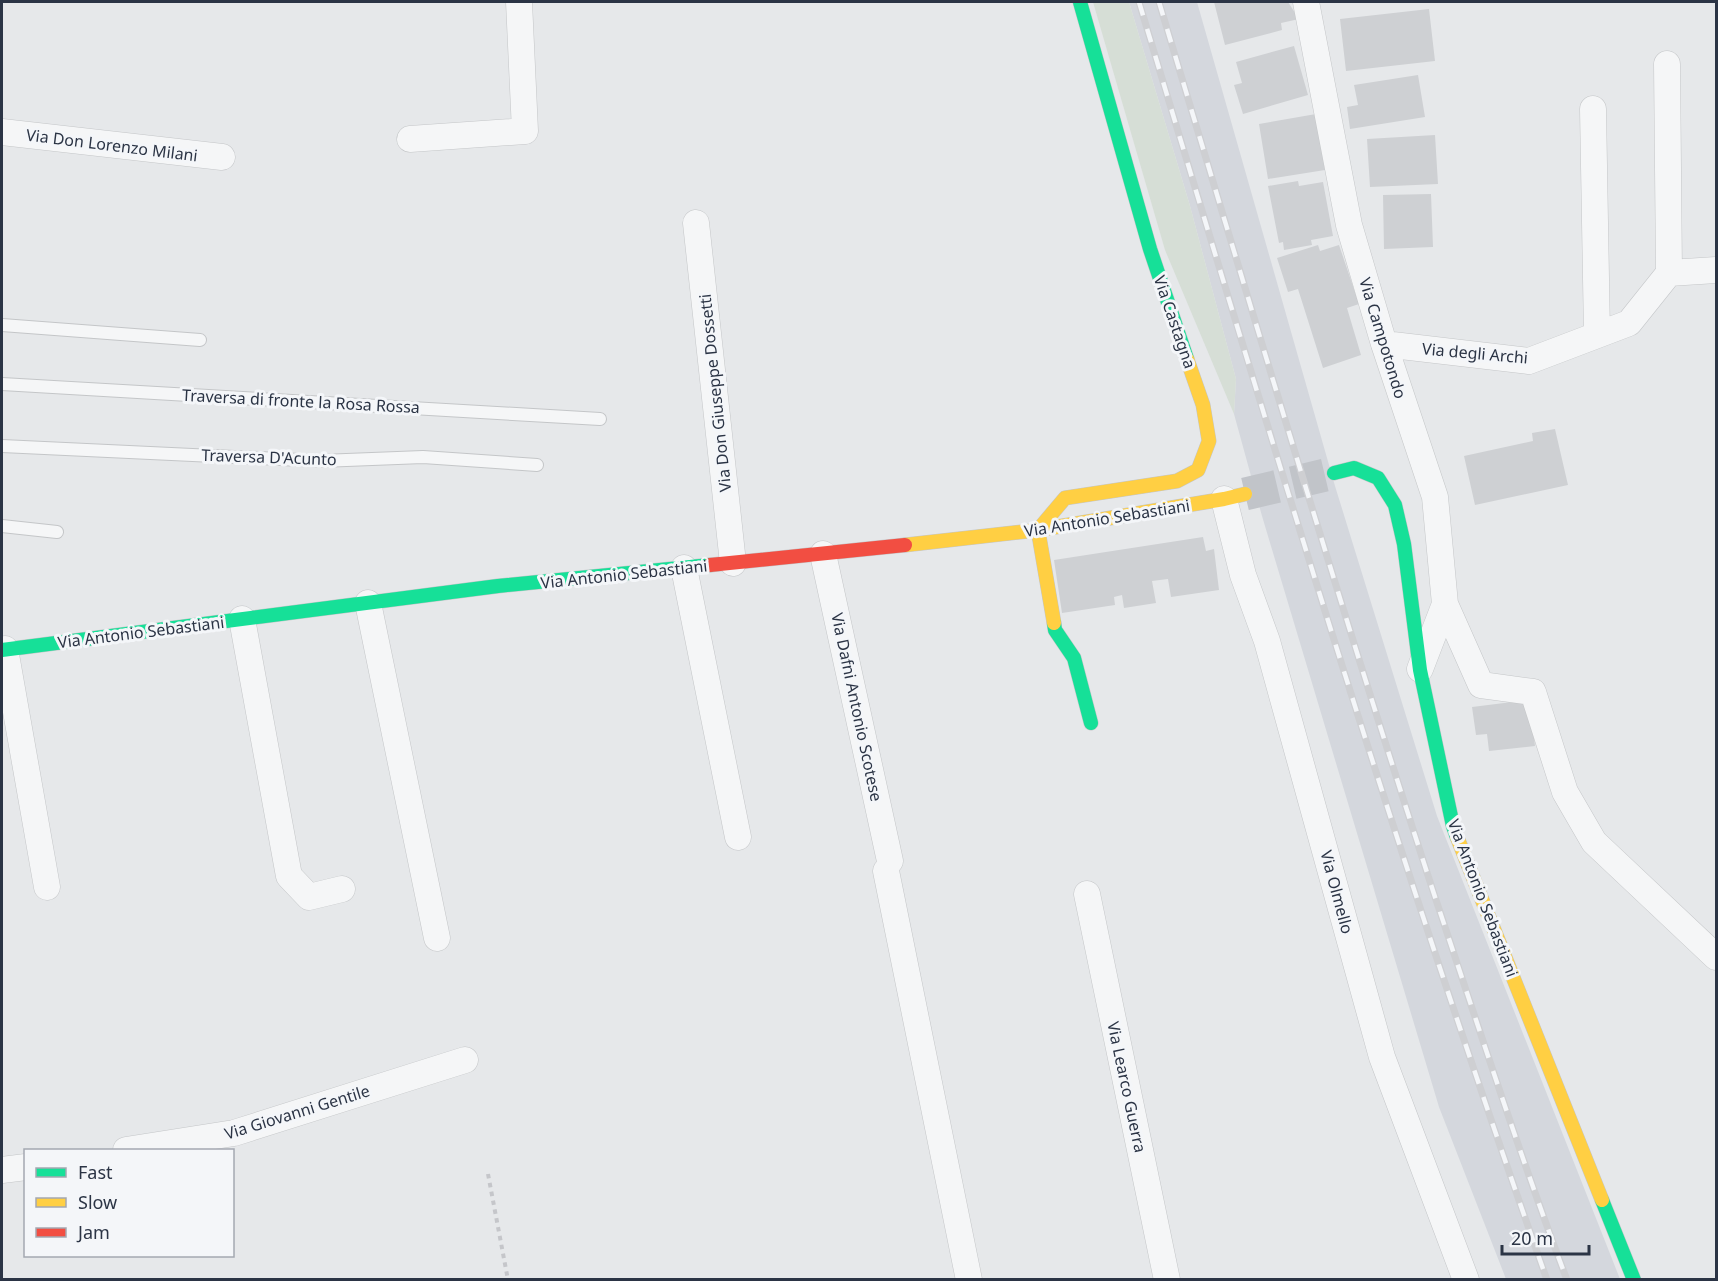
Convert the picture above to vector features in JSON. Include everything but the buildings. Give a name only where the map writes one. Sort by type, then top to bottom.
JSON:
[{"type":"street","points":[[410,140],[525,131],[519,2]]},
{"type":"street","name":"Via Castagna","points":[[1038,530],[1065,498],[1177,481],[1198,470],[1209,441],[1203,405],[1150,249],[1080,2]]},
{"type":"street","name":"Via Campotondo","points":[[1306,2],[1349,225],[1384,344],[1435,497],[1445,604],[1420,670]]},
{"type":"street","points":[[1667,64],[1669,273],[1716,270]]},
{"type":"street","points":[[1593,110],[1597,335]]},
{"type":"street","name":"Via Don Lorenzo Milani","points":[[2,132],[222,157]]},
{"type":"street","name":"Via Don Giuseppe Dossetti","points":[[696,223],[733,563]]},
{"type":"street","name":"Via degli Archi","points":[[1384,344],[1529,361],[1629,323],[1669,273]]},
{"type":"street","name":"Via Antonio Sebastiani","points":[[1334,473],[1354,468],[1378,478],[1395,505],[1404,543],[1420,670],[1453,826],[1634,1280]]},
{"type":"street","name":"Via Antonio Sebastiani","points":[[3,649],[498,586],[1038,530],[1235,496]]},
{"type":"street","name":"Via Olmello","points":[[1235,496],[1243,575],[1267,641],[1382,1057],[1461,1278]]},
{"type":"street","points":[[1038,530],[1055,630],[1074,658],[1091,723]]},
{"type":"street","name":"Via Dafni Antonio Scotese","points":[[823,554],[888,866],[969,1280]]},
{"type":"street","points":[[684,568],[738,837]]},
{"type":"street","points":[[368,603],[437,938]]},
{"type":"street","points":[[1445,604],[1481,685],[1533,692],[1565,792],[1594,842],[1716,957]]},
{"type":"street","points":[[242,619],[289,876],[309,897],[342,889]]},
{"type":"street","points":[[3,649],[47,887]]},
{"type":"street","name":"Via Learco Guerra","points":[[1088,894],[1167,1280]]},
{"type":"street","name":"Via Giovanni Gentile","points":[[132,1149],[234,1133],[465,1060]]},
{"type":"street","points":[[2,1170],[24,1167]]},
{"type":"lane","points":[[2,325],[200,340]]},
{"type":"lane","name":"Traversa di fronte la Rosa Rossa","points":[[2,384],[600,419]]},
{"type":"lane","name":"Traversa D'Acunto","points":[[2,446],[321,461],[423,457],[537,465]]},
{"type":"lane","points":[[2,526],[57,532]]},
{"type":"path","points":[[488,1174],[508,1280]]},
{"type":"shaded area","points":[[1093,2],[1129,2],[1190,206],[1236,379],[1234,414],[1165,250]]},
{"type":"shaded area","points":[[1129,2],[1197,2],[1335,486],[1437,816],[1620,1279],[1506,1279],[1439,1107],[1262,516],[1234,414],[1236,379],[1190,206]]},
{"type":"tunnel","points":[[1245,494],[1334,473]]},
{"type":"railway","points":[[1139,2],[1285,483],[1386,803],[1547,1280]]},
{"type":"railway","points":[[1159,2],[1294,450],[1399,786],[1499,1089],[1567,1280]]},
{"type":"traffic: fast","points":[[1080,2],[1150,249],[1187,359]]},
{"type":"traffic: fast","points":[[1334,473],[1354,468],[1378,478],[1395,505],[1404,544],[1420,670],[1457,837]]},
{"type":"traffic: fast","points":[[2,650],[498,586],[710,565]]},
{"type":"traffic: fast","points":[[1054,623],[1055,630],[1074,658],[1091,723]]},
{"type":"traffic: fast","points":[[1602,1200],[1634,1280]]},
{"type":"traffic: slow","points":[[1054,623],[1038,530],[1065,498],[1177,481],[1198,470],[1209,441],[1203,405],[1187,359]]},
{"type":"traffic: slow","points":[[905,545],[1038,530],[1245,494]]},
{"type":"traffic: slow","points":[[1457,837],[1602,1200]]},
{"type":"traffic: jam","points":[[710,565],[905,545]]}]
